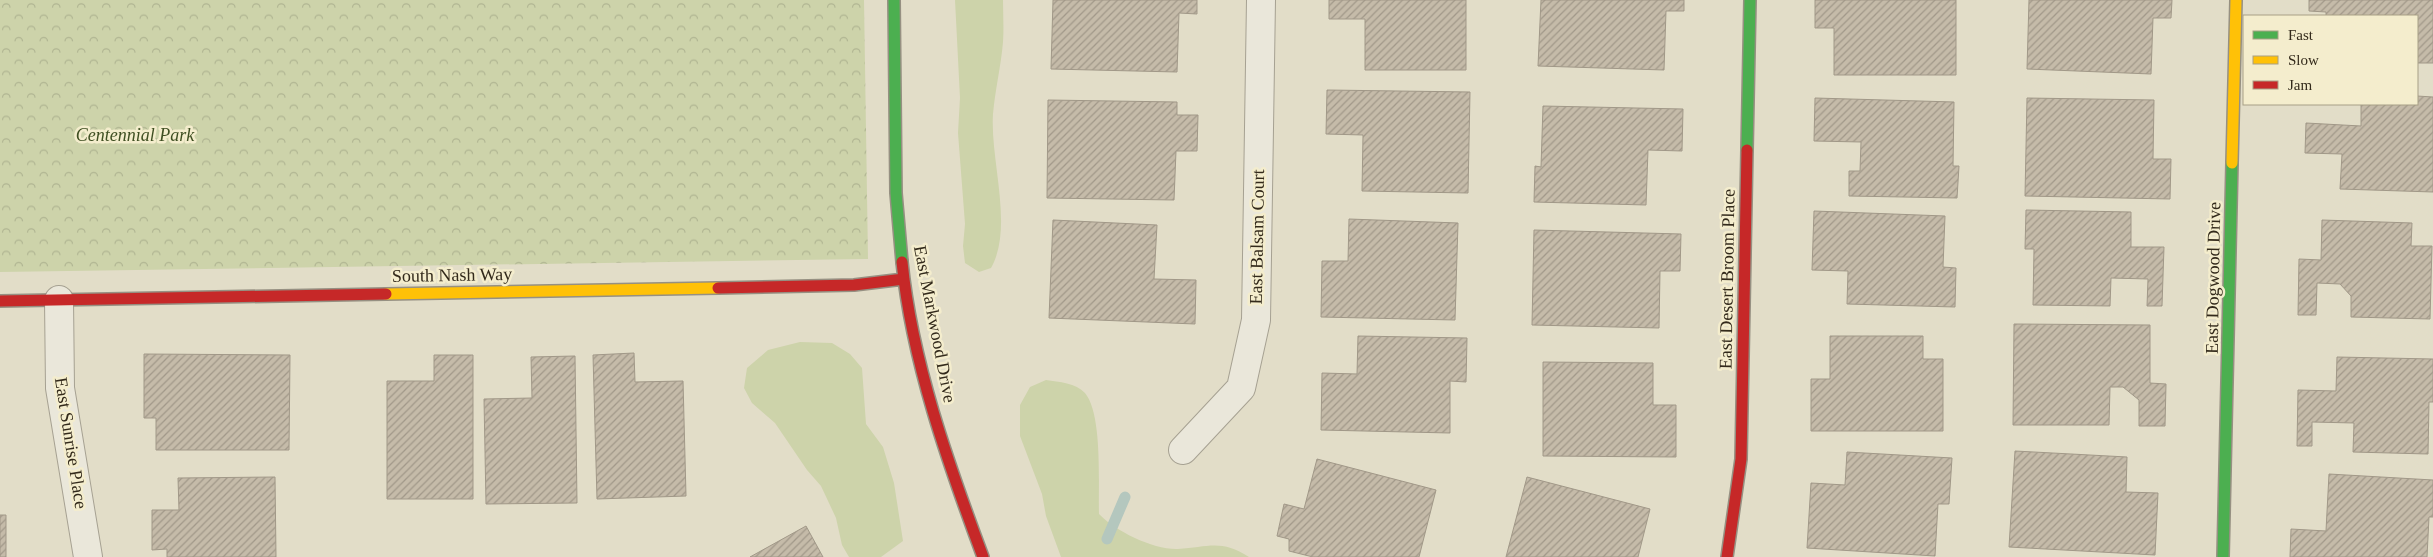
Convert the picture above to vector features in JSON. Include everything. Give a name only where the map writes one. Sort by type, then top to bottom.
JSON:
[{"type":"street","name":"East Markwood Drive","points":[[894,0],[896,193],[904,278],[922,368],[949,465],[983,557]]},
{"type":"street","name":"East Balsam Court","points":[[1183,450],[1241,388],[1256,320],[1261,0]]},
{"type":"street","name":"East Desert Broom Place","points":[[1727,557],[1741,459],[1750,0]]},
{"type":"street","name":"East Dogwood Drive","points":[[2223,557],[2236,0]]},
{"type":"street","name":"South Nash Way","points":[[0,301],[854,285],[904,278]]},
{"type":"street","name":"East Sunrise Place","points":[[58,300],[60,388],[88,557]]},
{"type":"green space","name":"Centennial Park","points":[[0,0],[864,0],[868,259],[0,272]]},
{"type":"green space","points":[[955,0],[1003,0],[1003,42],[993,114],[993,132],[1000,193],[1001,233],[998,252],[991,268],[979,272],[965,263],[963,246],[965,224],[958,133],[960,98]]},
{"type":"green space","points":[[800,342],[832,343],[850,354],[862,368],[866,424],[883,447],[894,483],[903,541],[881,557],[849,557],[842,545],[836,518],[821,486],[807,470],[775,423],[752,403],[744,388],[747,368],[768,350]]},
{"type":"green space","points":[[1046,380],[1077,387],[1085,393],[1091,403],[1097,434],[1099,514],[1115,527],[1147,543],[1178,549],[1223,546],[1239,551],[1249,557],[1061,557],[1046,516],[1042,494],[1020,436],[1020,405],[1030,387]]},
{"type":"building","points":[[1053,0],[1197,0],[1197,14],[1179,13],[1177,72],[1051,69]]},
{"type":"building","points":[[1329,0],[1466,0],[1466,70],[1365,70],[1365,19],[1329,19]]},
{"type":"building","points":[[1541,0],[1684,0],[1684,11],[1666,11],[1664,70],[1538,66]]},
{"type":"building","points":[[1815,0],[1956,0],[1956,75],[1834,75],[1834,28],[1815,28]]},
{"type":"building","points":[[2029,0],[2172,0],[2171,18],[2153,18],[2151,74],[2027,69]]},
{"type":"building","points":[[2309,0],[2433,0],[2433,63],[2418,63],[2418,15],[2326,15],[2326,12],[2309,11]]},
{"type":"building","points":[[1327,90],[1470,92],[1468,193],[1362,191],[1363,135],[1326,134]]},
{"type":"building","points":[[2418,96],[2433,97],[2433,192],[2340,189],[2342,154],[2305,153],[2306,123],[2361,126],[2361,105],[2418,105]]},
{"type":"building","points":[[1815,98],[1954,102],[1953,166],[1959,166],[1957,198],[1849,196],[1849,171],[1860,171],[1861,142],[1814,141]]},
{"type":"building","points":[[2027,98],[2154,100],[2153,159],[2171,159],[2170,199],[2025,196]]},
{"type":"building","points":[[1048,100],[1177,102],[1177,115],[1198,115],[1197,151],[1176,151],[1174,200],[1047,198]]},
{"type":"building","points":[[1543,106],[1683,109],[1682,151],[1648,150],[1646,205],[1534,202],[1535,166],[1541,167]]},
{"type":"building","points":[[2026,210],[2131,212],[2131,247],[2164,247],[2162,306],[2147,306],[2148,279],[2111,278],[2110,306],[2033,305],[2034,249],[2025,249]]},
{"type":"building","points":[[1814,211],[1945,216],[1943,267],[1956,268],[1955,307],[1847,304],[1848,271],[1812,270]]},
{"type":"building","points":[[1349,219],[1458,223],[1455,320],[1321,317],[1322,261],[1348,261]]},
{"type":"building","points":[[1053,220],[1157,225],[1154,279],[1196,280],[1195,324],[1049,318]]},
{"type":"building","points":[[2322,220],[2412,223],[2411,246],[2432,246],[2430,319],[2351,317],[2351,296],[2340,284],[2317,283],[2316,315],[2298,315],[2299,259],[2321,260]]},
{"type":"building","points":[[1534,230],[1681,234],[1680,271],[1660,271],[1659,328],[1532,325]]},
{"type":"building","points":[[2014,324],[2150,325],[2150,383],[2166,384],[2165,426],[2139,426],[2139,400],[2123,387],[2110,387],[2109,425],[2013,425]]},
{"type":"building","points":[[1358,336],[1467,338],[1466,382],[1450,381],[1450,433],[1321,430],[1322,373],[1357,374]]},
{"type":"building","points":[[1830,336],[1923,336],[1923,359],[1943,359],[1943,431],[1811,431],[1811,379],[1830,379]]},
{"type":"building","points":[[634,353],[635,382],[683,381],[686,496],[597,499],[593,355]]},
{"type":"building","points":[[144,354],[290,355],[289,450],[156,450],[156,418],[144,418]]},
{"type":"building","points":[[434,355],[473,355],[473,499],[387,499],[387,381],[434,381]]},
{"type":"building","points":[[575,356],[577,503],[486,504],[484,399],[532,398],[531,357]]},
{"type":"building","points":[[2337,357],[2433,359],[2433,402],[2429,402],[2428,454],[2353,452],[2354,423],[2312,422],[2312,446],[2297,446],[2298,390],[2336,391]]},
{"type":"building","points":[[1543,362],[1653,363],[1653,405],[1676,405],[1676,457],[1543,456]]},
{"type":"building","points":[[2015,451],[2127,457],[2126,492],[2158,493],[2155,555],[2009,547]]},
{"type":"building","points":[[1847,452],[1952,458],[1949,504],[1938,504],[1935,556],[1807,548],[1811,483],[1845,485]]},
{"type":"building","points":[[1317,459],[1436,490],[1419,557],[1313,557],[1289,551],[1289,539],[1277,536],[1284,504],[1304,509]]},
{"type":"building","points":[[2329,474],[2433,480],[2433,517],[2429,517],[2427,557],[2290,557],[2291,529],[2326,531]]},
{"type":"building","points":[[275,477],[276,557],[167,557],[167,549],[152,550],[152,510],[179,510],[178,478]]},
{"type":"building","points":[[1527,477],[1650,509],[1638,557],[1506,557]]},
{"type":"building","points":[[0,515],[6,515],[6,557],[0,557]]},
{"type":"building","points":[[806,526],[823,557],[750,557]]},
{"type":"waterway","points":[[1107,539],[1125,497]]},
{"type":"traffic: fast","points":[[894,0],[896,193],[902,262]]},
{"type":"traffic: fast","points":[[1747,150],[1750,0]]},
{"type":"traffic: fast","points":[[2223,557],[2232,163]]},
{"type":"traffic: slow","points":[[2232,163],[2236,0]]},
{"type":"traffic: slow","points":[[386,294],[718,288]]},
{"type":"traffic: jam","points":[[1727,557],[1741,459],[1747,150]]},
{"type":"traffic: jam","points":[[902,262],[914,337],[933,412],[983,557]]},
{"type":"traffic: jam","points":[[718,288],[854,285],[904,279]]},
{"type":"traffic: jam","points":[[0,301],[386,294]]}]
